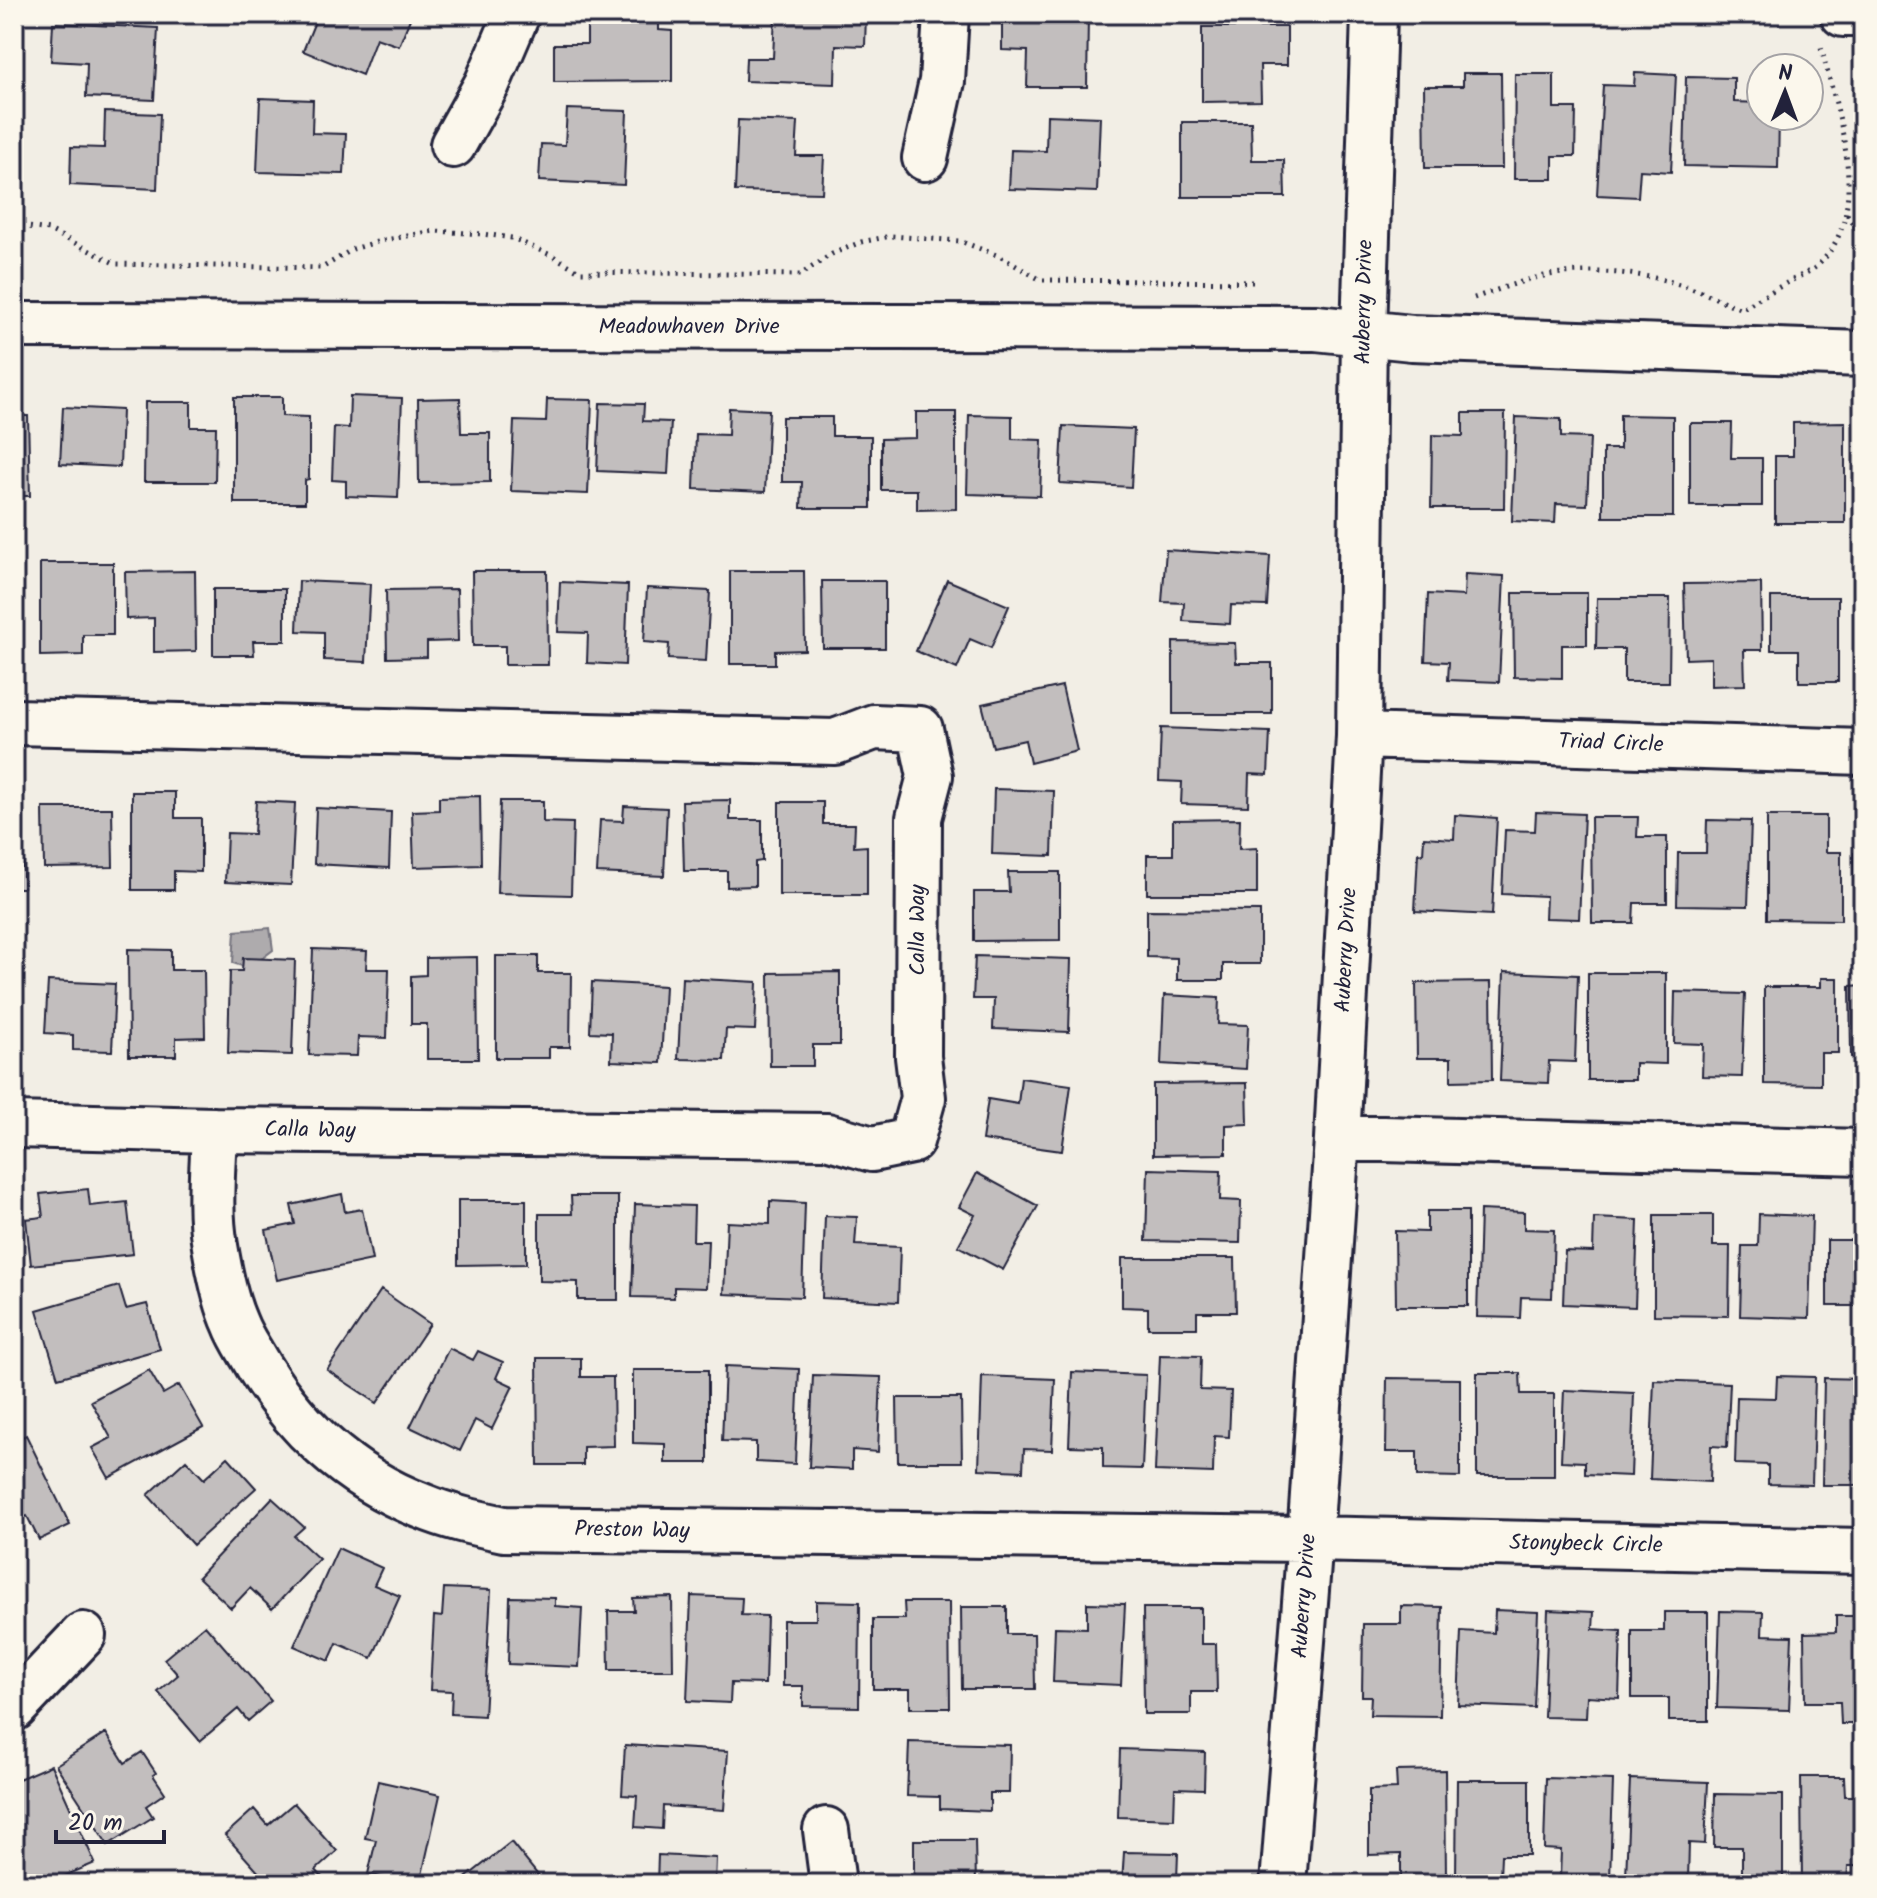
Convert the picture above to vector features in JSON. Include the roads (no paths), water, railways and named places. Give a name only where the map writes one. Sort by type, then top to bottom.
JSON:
[{"type":"street","points":[[453,145],[487,84],[517,14]]},
{"type":"street","points":[[925,158],[942,81],[946,14]]},
{"type":"street","name":"Auberry Drive","points":[[1283,1884],[1337,1139],[1359,736],[1364,332],[1374,14]]},
{"type":"street","points":[[1832,29],[1863,14]]},
{"type":"street","name":"Meadowhaven Drive","points":[[14,325],[1300,328],[1364,332]]},
{"type":"street","points":[[1364,332],[1412,338],[1863,354]]},
{"type":"street","name":"Calla Way","points":[[14,722],[835,742],[874,727],[920,729],[930,776],[919,818],[918,1057],[923,1098],[911,1141],[872,1149],[827,1136],[14,1125]]},
{"type":"street","name":"Triad Circle","points":[[1359,736],[1863,752]]},
{"type":"street","name":"Preston Way","points":[[214,1130],[214,1244],[234,1323],[245,1344],[289,1412],[318,1441],[349,1467],[421,1506],[504,1529],[1310,1539]]},
{"type":"street","points":[[1337,1139],[1863,1152]]},
{"type":"street","name":"Stonybeck Circle","points":[[1310,1539],[1863,1551]]},
{"type":"street","points":[[14,1708],[83,1635]]},
{"type":"street","points":[[826,1830],[833,1884]]}]
